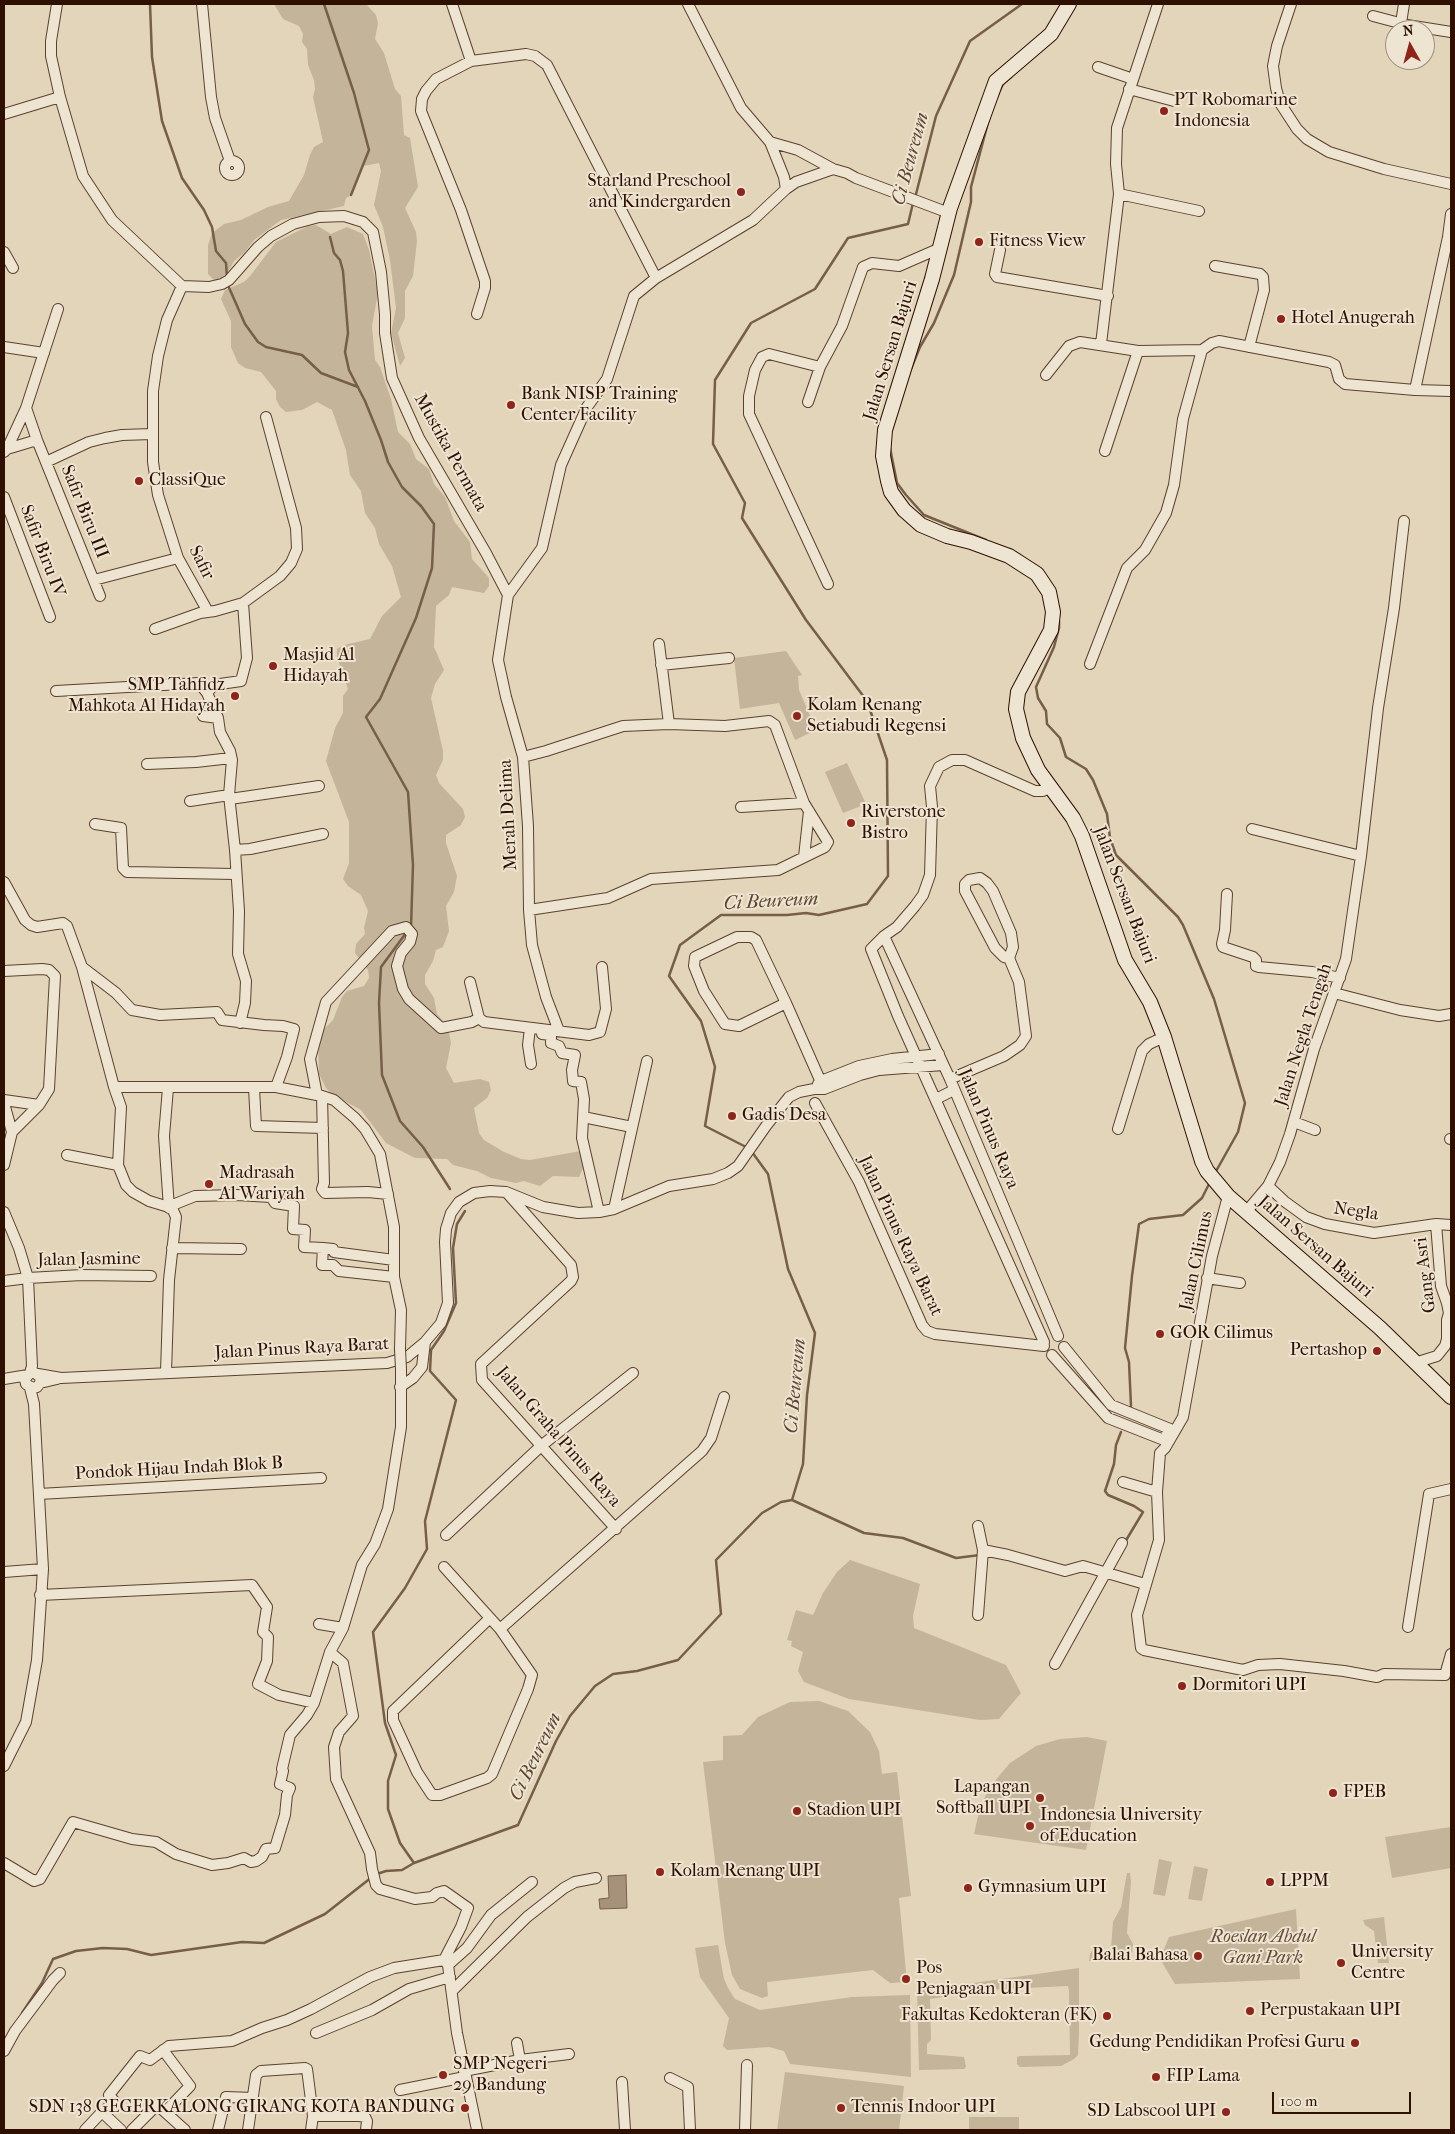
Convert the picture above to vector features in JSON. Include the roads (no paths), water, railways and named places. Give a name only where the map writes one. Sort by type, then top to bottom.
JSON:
[{"type":"main road","name":"Jalan Sersan Bajuri","points":[[1069,4],[1051,34],[996,81],[949,211],[932,279],[885,430],[883,456],[891,492],[904,510],[921,525],[947,536],[971,542],[1009,556],[1037,574],[1048,592],[1053,612],[1050,630],[1018,692],[1016,709],[1024,738],[1038,770],[1078,826],[1090,854],[1126,960],[1150,1002],[1164,1037],[1202,1161],[1212,1177],[1228,1196],[1366,1316],[1451,1397]]},
{"type":"street","points":[[57,4],[51,41],[51,56],[60,97],[83,176],[112,220],[182,286]]},
{"type":"street","points":[[202,4],[211,97],[215,118],[230,161]]},
{"type":"street","points":[[452,4],[471,60]]},
{"type":"street","points":[[688,4],[741,108],[770,142],[784,177],[786,189]]},
{"type":"street","points":[[1101,344],[1119,194],[1116,164],[1117,128],[1158,4]]},
{"type":"street","points":[[1291,4],[1276,46],[1273,66],[1280,103],[1297,129],[1307,139],[1328,152],[1384,169],[1451,184]]},
{"type":"street","points":[[1401,20],[1404,4]]},
{"type":"street","points":[[1373,16],[1389,20]]},
{"type":"street","points":[[1435,29],[1451,32]]},
{"type":"street","points":[[477,314],[485,288],[485,281],[461,210],[421,111],[422,99],[436,79],[471,60],[526,54],[535,56],[547,65],[656,278]]},
{"type":"street","points":[[1098,67],[1131,84],[1174,101]]},
{"type":"street","points":[[4,114],[60,97]]},
{"type":"street","points":[[770,142],[798,150],[833,169],[874,181],[949,211]]},
{"type":"street","points":[[508,595],[542,548],[561,465],[587,407],[607,379],[631,301],[656,278],[753,220],[796,182],[833,169]]},
{"type":"street","points":[[1119,194],[1199,210]]},
{"type":"street","points":[[1415,390],[1448,237],[1451,214]]},
{"type":"street","name":"Mustika Permata","points":[[182,286],[210,287],[222,284],[229,280],[258,247],[271,236],[293,224],[319,217],[344,216],[363,222],[373,232],[382,272],[385,333],[392,378],[419,438],[486,553],[508,595]]},
{"type":"street","points":[[808,402],[820,367],[842,326],[862,267],[872,263],[899,266],[938,249]]},
{"type":"street","points":[[1000,250],[995,274],[997,278],[1108,296]]},
{"type":"street","points":[[4,252],[12,268]]},
{"type":"street","points":[[1215,266],[1260,274],[1263,277],[1264,290],[1249,347]]},
{"type":"street","name":"Safir","points":[[182,286],[166,320],[158,356],[153,391],[152,434],[158,495],[178,558],[208,610]]},
{"type":"street","points":[[6,450],[26,408],[58,309]]},
{"type":"street","points":[[1046,375],[1069,346],[1080,342],[1138,351],[1202,350],[1212,343],[1220,341],[1329,362],[1335,365],[1339,379],[1345,384],[1451,391]]},
{"type":"street","points":[[4,347],[44,353]]},
{"type":"street","points":[[1090,664],[1127,568],[1146,550],[1166,513],[1174,484],[1183,419],[1202,350]]},
{"type":"street","points":[[1105,451],[1138,351]]},
{"type":"street","points":[[820,367],[773,355],[765,355],[762,357],[756,370],[748,405],[749,414],[828,584]]},
{"type":"street","name":"Safir Biru III","points":[[26,408],[100,596]]},
{"type":"street","points":[[155,629],[208,610],[215,611],[243,603],[280,576],[291,563],[297,548],[296,528],[266,417]]},
{"type":"street","points":[[46,462],[89,442],[122,435],[152,434]]},
{"type":"street","points":[[6,450],[37,440]]},
{"type":"street","name":"Safir Biru IV","points":[[4,497],[50,617]]},
{"type":"street","name":"Jalan Negla Tengah","points":[[1246,1212],[1268,1186],[1280,1162],[1294,1122],[1314,1049],[1346,960],[1404,521]]},
{"type":"street","points":[[94,580],[178,558]]},
{"type":"street","name":"Merah Delima","points":[[508,595],[498,660],[523,757],[528,826],[529,910],[536,964],[559,1031]]},
{"type":"street","points":[[207,693],[212,687],[220,684],[241,681],[247,658],[243,603]]},
{"type":"street","points":[[659,644],[669,724]]},
{"type":"street","points":[[661,665],[729,658]]},
{"type":"street","points":[[56,691],[199,682],[207,693],[218,718],[220,732],[230,751],[231,758],[229,797],[239,911],[238,954],[246,981],[246,1003],[240,1023]]},
{"type":"street","points":[[203,716],[218,718]]},
{"type":"street","points":[[523,757],[560,747],[615,728],[640,724],[725,726],[760,721],[772,722],[806,807],[827,841],[827,844],[804,858],[778,870],[651,880],[608,898],[529,910]]},
{"type":"street","points":[[147,764],[231,758]]},
{"type":"street","points":[[884,936],[897,927],[915,906],[923,895],[930,875],[932,807],[930,786],[939,767],[952,760],[965,760],[1035,791],[1043,791],[1050,788]]},
{"type":"street","points":[[190,801],[319,786]]},
{"type":"street","points":[[741,807],[806,807]]},
{"type":"street","points":[[804,858],[806,807]]},
{"type":"street","points":[[95,824],[121,828],[123,867],[127,872],[235,874]]},
{"type":"street","points":[[1252,829],[1361,856]]},
{"type":"street","points":[[235,850],[250,849],[323,834]]},
{"type":"street","points":[[950,1079],[1004,1056],[1026,1040],[1018,982],[1009,958],[1013,947],[1011,933],[993,891],[987,882],[980,878],[969,880],[965,884],[964,891],[995,948],[1004,957],[1009,958]]},
{"type":"street","points":[[4,882],[25,920],[31,925],[37,927],[63,923],[67,926],[82,967],[121,1107],[118,1165],[126,1185],[133,1192],[149,1201],[171,1208]]},
{"type":"street","points":[[1227,894],[1225,930],[1222,944],[1224,946],[1253,957],[1256,960],[1256,966],[1259,968],[1312,972],[1340,978]]},
{"type":"street","points":[[388,1194],[368,1192],[325,1193],[322,1190],[324,1183],[323,1128],[320,1095],[310,1059],[326,1002],[392,931],[409,931],[410,942],[402,952],[397,966],[402,988],[409,999],[442,1028],[472,1022],[479,1018]]},
{"type":"street","name":"Jalan Pinus Raya","points":[[884,936],[950,1079],[1058,1336],[1063,1340],[1064,1347],[1112,1405],[1170,1429],[1164,1440],[1108,1418],[1052,1355],[1046,1352],[871,953],[873,945],[884,936]]},
{"type":"street","points":[[786,1003],[739,1026],[725,1024],[704,991],[694,966],[695,957],[737,937],[752,937],[756,940],[786,1003],[819,1086]]},
{"type":"street","points":[[529,1030],[589,1035],[600,1032],[606,1009],[602,966]]},
{"type":"street","points":[[82,967],[116,993],[132,1010],[160,1015],[217,1012],[222,1020],[283,1026],[294,1029],[276,1088]]},
{"type":"street","points":[[4,971],[42,969],[49,970],[55,976],[49,1089],[39,1105],[12,1132]]},
{"type":"street","points":[[470,982],[479,1018],[484,1022],[551,1035],[550,1043],[559,1046],[562,1053],[575,1054],[572,1070],[573,1080],[581,1082],[584,1099],[582,1138],[599,1212]]},
{"type":"street","points":[[1334,993],[1400,1010],[1439,1016],[1451,1014]]},
{"type":"street","points":[[529,1030],[528,1045],[531,1064]]},
{"type":"street","points":[[1118,1129],[1142,1051],[1148,1044],[1164,1037]]},
{"type":"street","name":"Jalan Pinus Raya Barat","points":[[819,1086],[859,1066],[892,1059],[939,1054]]},
{"type":"street","points":[[614,1209],[647,1061]]},
{"type":"street","name":"Jalan Pinus Raya Barat","points":[[4,1380],[387,1363],[407,1357],[425,1342],[442,1323],[448,1303],[446,1229],[451,1213],[459,1202],[474,1193],[485,1191],[506,1192],[555,1210],[578,1213],[614,1209],[669,1186],[714,1178],[738,1166],[789,1097],[799,1092],[880,1070],[943,1065]]},
{"type":"street","points":[[4,1863],[37,1881],[74,1822],[132,1839],[156,1842],[176,1854],[212,1865],[244,1858],[251,1862],[256,1861],[262,1857],[266,1849],[276,1848],[290,1788],[280,1784],[290,1735],[307,1715],[314,1703],[330,1652],[343,1628],[362,1565],[375,1544],[388,1509],[401,1427],[401,1310],[394,1277],[394,1227],[380,1154],[365,1129],[334,1100],[320,1095],[276,1088],[114,1087]]},
{"type":"street","points":[[166,1372],[169,1280],[176,1217],[171,1208],[164,1136],[168,1088]]},
{"type":"street","points":[[254,1088],[256,1126],[323,1128]]},
{"type":"street","points":[[936,1099],[954,1090]]},
{"type":"street","points":[[4,1166],[12,1132],[4,1102],[39,1105]]},
{"type":"street","name":"Jalan Pinus Raya Barat","points":[[815,1103],[859,1182],[922,1325],[927,1331],[935,1334],[1044,1344]]},
{"type":"street","points":[[588,1118],[632,1127]]},
{"type":"street","points":[[1294,1122],[1315,1130]]},
{"type":"street","points":[[67,1155],[118,1165]]},
{"type":"street","name":"Negla","points":[[1268,1186],[1284,1201],[1306,1217],[1324,1224],[1374,1233],[1436,1224],[1451,1225]]},
{"type":"street","name":"Jalan Graha Pinus Raya","points":[[506,1192],[572,1265],[573,1270],[571,1281],[480,1366],[482,1380],[616,1529]]},
{"type":"street","points":[[171,1208],[175,1204],[195,1196],[245,1195],[271,1197],[275,1203],[294,1206],[292,1227],[293,1229],[305,1230],[304,1246],[394,1260]]},
{"type":"street","name":"Jalan Cilimus","points":[[1228,1196],[1207,1278],[1183,1417],[1166,1448],[1160,1453],[1157,1492],[1159,1542],[1137,1615],[1140,1647],[1144,1650],[1243,1670],[1258,1665],[1280,1664],[1344,1671],[1377,1677],[1384,1674],[1445,1676],[1451,1654]]},
{"type":"street","points":[[983,1205],[1000,1197]]},
{"type":"street","points":[[4,1212],[19,1248],[28,1278],[42,1569],[37,1660],[26,1722],[4,1766]]},
{"type":"street","name":"Gang Asri","points":[[1418,1366],[1421,1361],[1437,1356],[1445,1346],[1447,1339],[1447,1320],[1449,1314],[1441,1286],[1436,1224]]},
{"type":"street","points":[[1002,1248],[1018,1240]]},
{"type":"street","points":[[172,1248],[241,1249]]},
{"type":"street","points":[[323,1248],[322,1264],[333,1265],[339,1271],[394,1277]]},
{"type":"street","name":"Jalan Jasmine","points":[[4,1281],[82,1275],[151,1276]]},
{"type":"street","points":[[1207,1278],[1240,1282]]},
{"type":"street","points":[[1044,1344],[1048,1337],[1058,1336]]},
{"type":"street","points":[[400,1387],[413,1378],[422,1366],[425,1342]]},
{"type":"street","points":[[1052,1355],[1060,1354],[1064,1347]]},
{"type":"street","points":[[446,1536],[541,1446],[633,1373]]},
{"type":"street","name":"Jalan Graha Pinus Raya","points":[[500,1629],[616,1529],[702,1451],[711,1438],[724,1397]]},
{"type":"street","name":"Pondok Hijau Indah Blok B","points":[[39,1494],[321,1478]]},
{"type":"street","points":[[1123,1482],[1157,1492]]},
{"type":"street","points":[[1408,1627],[1429,1494],[1451,1488]]},
{"type":"street","points":[[978,1526],[982,1550],[978,1615]]},
{"type":"street","points":[[1055,1664],[1122,1543]]},
{"type":"street","points":[[982,1550],[1008,1555],[1065,1571],[1082,1566],[1145,1584]]},
{"type":"street","points":[[444,1567],[500,1629],[532,1675],[492,1774],[440,1795],[432,1795],[418,1772],[394,1720],[393,1711],[490,1618]]},
{"type":"street","points":[[4,1572],[42,1569]]},
{"type":"street","points":[[40,1595],[252,1585],[268,1607],[263,1632],[268,1637],[267,1661],[258,1684],[279,1695],[314,1703]]},
{"type":"street","points":[[1134,1645],[1137,1615]]},
{"type":"street","points":[[319,1624],[343,1628]]},
{"type":"street","points":[[330,1652],[343,1663],[353,1716],[339,1732],[336,1741],[333,1759],[336,1779],[370,1853],[376,1886],[380,1889],[415,1898],[432,1898],[437,1893],[444,1891],[465,1904],[468,1908],[446,1962],[452,1991],[456,2033],[477,2130]]},
{"type":"street","points":[[452,1991],[527,1917],[564,1888],[575,1882],[596,1878]]},
{"type":"street","points":[[85,2130],[115,2102],[109,2095],[139,2057],[150,2060],[169,2046],[232,2041],[287,2020],[370,1977],[394,1968],[446,1962],[467,1948],[490,1915],[532,1882]]},
{"type":"street","points":[[4,2051],[15,2031],[52,1980],[60,1973]]},
{"type":"street","points":[[316,2033],[372,2010],[409,1989],[450,1977]]},
{"type":"street","points":[[517,2043],[520,2060]]},
{"type":"street","points":[[163,2050],[190,2086],[165,2112]]},
{"type":"street","points":[[400,2090],[520,2060],[569,2054]]},
{"type":"street","points":[[745,2130],[747,2065]]},
{"type":"street","points":[[248,2130],[256,2075],[259,2072],[306,2068],[312,2116],[311,2130]]},
{"type":"street","points":[[670,2078],[688,2087],[690,2130]]},
{"type":"street","points":[[622,2082],[625,2130]]},
{"type":"street","points":[[218,2130],[226,2097],[253,2098]]},
{"type":"street","points":[[132,2130],[157,2105],[184,2130]]},
{"type":"street","points":[[103,2113],[121,2130]]},
{"type":"street","points":[[312,2116],[364,2117],[367,2121],[366,2130]]},
{"type":"waterway","points":[[150,4],[152,57],[162,121],[182,178],[204,210],[212,227],[216,251],[226,263],[227,278]]},
{"type":"waterway","points":[[324,4],[354,93],[369,150],[351,195]]},
{"type":"waterway","name":"Ci Beureum","points":[[915,198],[936,116],[970,41],[1022,4]]},
{"type":"waterway","points":[[997,97],[1003,84],[1011,77]]},
{"type":"waterway","points":[[911,369],[920,347],[934,323],[954,275],[971,202],[971,187],[989,119]]},
{"type":"waterway","name":"Ci Beureum","points":[[748,1148],[705,1126],[715,1067],[701,1021],[669,976],[680,945],[721,915],[787,915],[806,913],[819,915],[867,904],[888,876],[887,760],[867,701],[806,620],[742,518],[745,503],[713,444],[715,380],[751,323],[815,289],[848,238],[908,224],[913,203]]},
{"type":"waterway","points":[[330,237],[334,253],[340,260],[343,271],[348,333],[345,352],[349,370],[365,401],[388,462],[402,487],[421,506],[434,524],[432,568],[416,618],[380,699],[366,717],[408,792],[413,865],[411,927]]},
{"type":"waterway","points":[[227,283],[245,324],[258,342],[266,347],[302,355],[321,373],[358,387]]},
{"type":"waterway","points":[[890,448],[897,483],[924,515],[986,540]]},
{"type":"waterway","points":[[1010,549],[1020,555]]},
{"type":"waterway","points":[[1059,621],[1054,647],[1036,687],[1038,698],[1046,711],[1047,724],[1060,738],[1066,757],[1086,769],[1093,780],[1107,814],[1110,838],[1116,855],[1178,917],[1183,925],[1214,999],[1245,1103],[1238,1132],[1215,1173]]},
{"type":"waterway","points":[[406,933],[381,967],[379,1003],[382,1075],[400,1121],[423,1147],[450,1189]]},
{"type":"waterway","name":"Ci Beureum","points":[[414,1863],[518,1825],[556,1741],[570,1716],[595,1686],[613,1674],[637,1671],[678,1660],[721,1614],[716,1560],[762,1513],[781,1502],[792,1500],[803,1464],[807,1395],[815,1333],[788,1269],[768,1174],[752,1152]]},
{"type":"waterway","points":[[1131,1406],[1129,1362],[1125,1348],[1139,1224],[1149,1219],[1183,1215],[1202,1198],[1210,1182]]},
{"type":"waterway","name":"Ci Beureum","points":[[377,1874],[386,1871],[402,1870],[414,1863],[400,1843],[388,1809],[388,1781],[396,1755],[385,1723],[373,1632],[405,1588],[427,1549],[425,1521],[456,1400],[430,1371],[431,1350],[444,1331],[456,1303],[453,1248],[457,1224],[465,1211]]},
{"type":"waterway","points":[[1121,1432],[1116,1445],[1114,1464],[1105,1491],[1108,1495],[1143,1512],[1125,1542]]},
{"type":"waterway","points":[[792,1500],[864,1533],[903,1538],[956,1558],[980,1555]]},
{"type":"waterway","name":"Ci Beureum","points":[[22,2013],[42,1983],[53,1959],[76,1951],[103,1948],[127,1949],[151,1955],[242,1942],[264,1943],[325,1914],[372,1877]]},
{"type":"place","name":"PT Robomarine Indonesia","points":[[1164,111]]},
{"type":"place","name":"Starland Preschool and Kindergarden","points":[[741,192]]},
{"type":"place","name":"Fitness View","points":[[979,242]]},
{"type":"place","name":"Hotel Anugerah","points":[[1281,319]]},
{"type":"place","name":"Bank NISP Training Center Facility","points":[[511,405]]},
{"type":"place","name":"ClassiQue","points":[[139,481]]},
{"type":"place","name":"Masjid Al Hidayah","points":[[273,666]]},
{"type":"place","name":"SMP Tahfidz Mahkota Al Hidayah","points":[[235,696]]},
{"type":"place","name":"Kolam Renang Setiabudi Regensi","points":[[797,716]]},
{"type":"place","name":"Riverstone Bistro","points":[[851,823]]},
{"type":"place","name":"Gadis Desa","points":[[732,1116]]},
{"type":"place","name":"Madrasah Al Wariyah","points":[[209,1184]]},
{"type":"place","name":"GOR Cilimus","points":[[1160,1334]]},
{"type":"place","name":"Pertashop","points":[[1377,1351]]},
{"type":"place","name":"Dormitori UPI","points":[[1182,1686]]},
{"type":"place","name":"FPEB","points":[[1333,1793]]},
{"type":"place","name":"Lapangan Softball UPI","points":[[1040,1798]]},
{"type":"place","name":"Stadion UPI","points":[[797,1811]]},
{"type":"place","name":"Indonesia University of Education","points":[[1030,1826]]},
{"type":"place","name":"Kolam Renang UPI","points":[[660,1872]]},
{"type":"place","name":"LPPM","points":[[1270,1882]]},
{"type":"place","name":"Gymnasium UPI","points":[[968,1888]]},
{"type":"place","name":"Balai Bahasa","points":[[1198,1956]]},
{"type":"place","name":"University Centre","points":[[1341,1963]]},
{"type":"place","name":"Pos Penjagaan UPI","points":[[906,1979]]},
{"type":"place","name":"Perpustakaan UPI","points":[[1250,2011]]},
{"type":"place","name":"Fakultas Kedokteran (FK)","points":[[1107,2016]]},
{"type":"place","name":"Gedung Pendidikan Profesi Guru","points":[[1355,2043]]},
{"type":"place","name":"SMP Negeri 29 Bandung","points":[[443,2075]]},
{"type":"place","name":"FIP Lama","points":[[1156,2077]]},
{"type":"place","name":"SDN 138 GEGERKALONG GIRANG KOTA BANDUNG","points":[[465,2108]]},
{"type":"place","name":"Tennis Indoor UPI","points":[[841,2108]]},
{"type":"place","name":"SD Labscool UPI","points":[[1226,2112]]},
{"type":"park label","name":"Roeslan Abdul Gani Park","points":[[1263,1948]]}]
